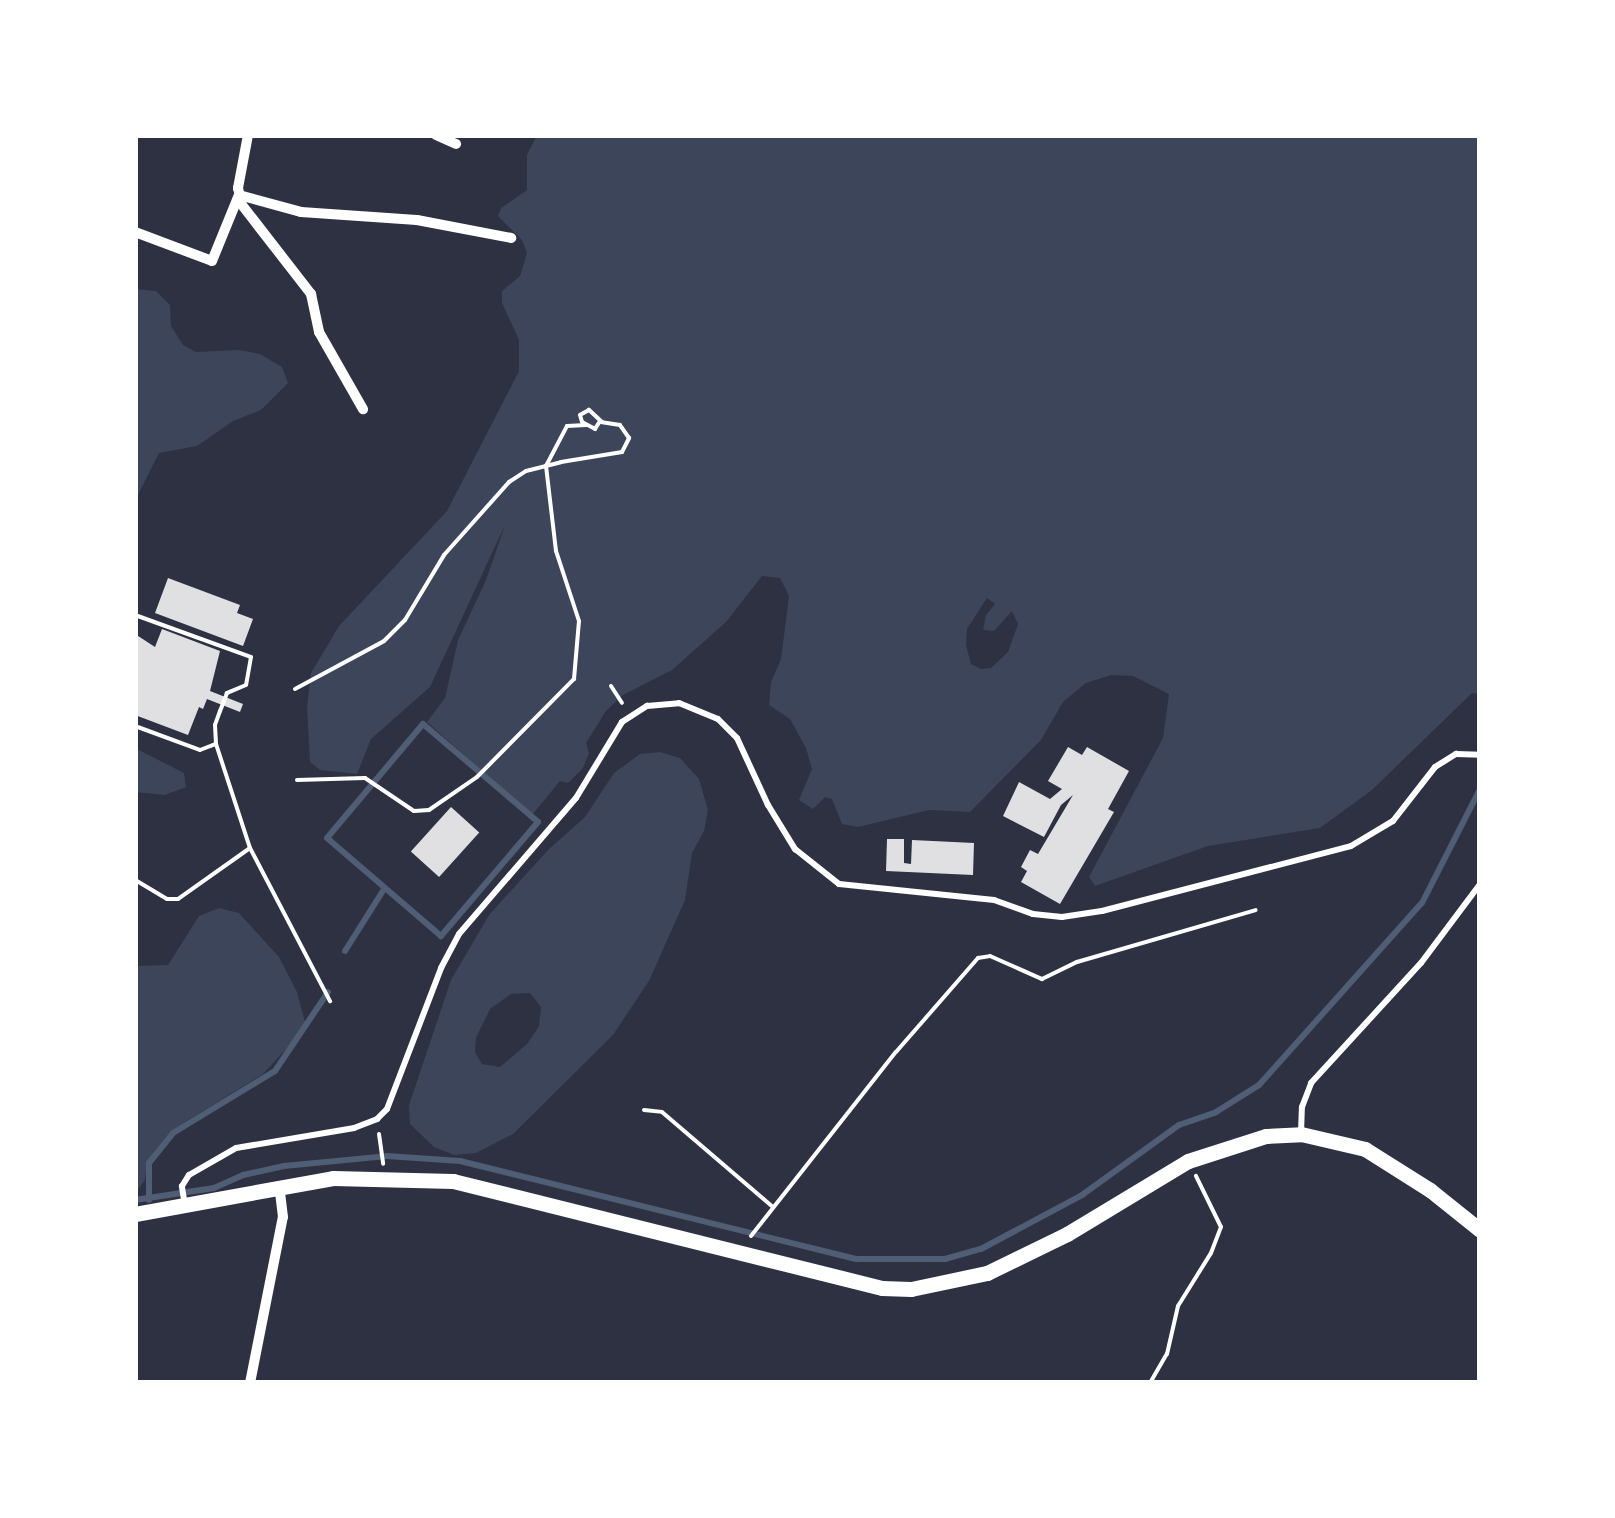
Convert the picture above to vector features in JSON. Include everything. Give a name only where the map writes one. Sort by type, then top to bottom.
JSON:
[{"type":"main road","points":[[135,1214],[279,1186],[384,1176],[453,1180],[882,1288],[910,1289],[986,1273],[1067,1234],[1188,1160],[1266,1136],[1301,1134],[1365,1149],[1430,1190],[1480,1230]]},
{"type":"street","points":[[135,232],[212,260],[239,195],[248,135]]},
{"type":"street","points":[[436,135],[456,144]]},
{"type":"street","points":[[239,195],[301,212],[418,220],[511,238]]},
{"type":"street","points":[[239,195],[242,206],[311,294],[319,332],[363,409]]},
{"type":"street","points":[[250,1383],[283,1217],[279,1186]]},
{"type":"lane","points":[[186,1207],[182,1186],[189,1175],[236,1148],[377,1120],[398,1089],[417,1027],[459,934],[576,798],[622,722],[648,706],[679,702],[718,719],[737,738],[768,806],[795,849],[840,884],[994,900],[1034,914],[1062,917],[1102,911],[1351,846],[1393,820],[1434,767],[1456,754],[1480,755]]},
{"type":"lane","points":[[1301,1134],[1302,1106],[1311,1082],[1420,963],[1480,884]]},
{"type":"path","points":[[295,689],[384,641],[405,620],[444,555],[509,482],[546,466],[622,452],[630,438],[628,432],[612,422],[600,421],[586,409],[580,416],[594,429],[600,421]]},
{"type":"path","points":[[296,780],[369,780],[422,812],[477,778],[574,679],[579,620],[556,551],[546,466],[568,426],[586,425]]},
{"type":"path","points":[[135,615],[251,657],[246,684],[227,693],[214,725],[216,744],[250,848],[330,1001]]},
{"type":"path","points":[[611,686],[622,703]]},
{"type":"path","points":[[135,726],[200,750],[216,744]]},
{"type":"path","points":[[135,880],[166,900],[178,898],[250,848]]},
{"type":"path","points":[[747,1242],[978,958],[990,956],[1042,979],[1077,962],[1256,910]]},
{"type":"path","points":[[644,1110],[662,1112],[773,1206]]},
{"type":"path","points":[[377,1120],[384,1176]]},
{"type":"path","points":[[1150,1383],[1167,1354],[1178,1306],[1211,1253],[1221,1227],[1188,1160]]},
{"type":"shaded area","points":[[537,135],[1480,135],[1480,694],[1472,693],[1372,790],[1320,828],[1208,846],[1095,886],[1089,877],[1163,738],[1169,694],[1133,676],[1111,675],[1086,683],[1063,702],[1041,740],[970,812],[929,810],[858,827],[842,824],[832,799],[825,797],[813,809],[799,800],[812,769],[806,748],[790,719],[769,705],[771,682],[781,659],[789,596],[780,578],[762,576],[726,622],[672,670],[623,695],[606,711],[586,743],[589,753],[583,768],[568,783],[560,781],[532,815],[427,722],[445,698],[458,640],[486,580],[505,525],[430,687],[371,739],[357,774],[320,770],[310,762],[307,707],[311,673],[339,626],[447,511],[519,371],[519,340],[502,303],[502,291],[520,276],[527,253],[522,240],[498,216],[501,208],[527,190],[527,155]],"holes":[[[987,598],[995,604],[986,615],[983,630],[994,631],[1012,611],[1018,624],[1008,652],[991,668],[981,669],[971,664],[967,629]]]},
{"type":"shaded area","points":[[135,289],[156,291],[170,305],[171,326],[183,345],[196,352],[239,350],[260,354],[282,367],[288,383],[261,410],[233,421],[197,446],[159,453],[135,501]]},
{"type":"shaded area","points":[[135,748],[184,773],[186,787],[165,795],[135,792]]},
{"type":"shaded area","points":[[660,752],[680,758],[699,779],[708,810],[704,831],[692,853],[685,900],[649,981],[613,1035],[513,1134],[476,1153],[454,1155],[434,1147],[410,1124],[409,1105],[451,980],[489,915],[548,850],[585,817],[614,773],[640,754]],"holes":[[[530,993],[541,1007],[539,1026],[527,1044],[500,1067],[482,1064],[475,1052],[476,1038],[490,1009],[511,994]]]},
{"type":"shaded area","points":[[219,908],[239,913],[279,957],[297,992],[305,1022],[297,1037],[263,1074],[185,1122],[159,1146],[147,1162],[145,1180],[135,1193],[135,966],[168,965],[199,916]]},
{"type":"building","points":[[168,578],[240,605],[237,613],[253,619],[243,646],[155,613]]},
{"type":"building","points":[[162,629],[220,651],[210,691],[243,704],[240,712],[207,699],[203,709],[199,707],[188,735],[135,715],[135,634],[155,647]]},
{"type":"building","points":[[1068,747],[1082,755],[1087,747],[1129,771],[1108,809],[1114,812],[1060,904],[1021,882],[1027,871],[1021,867],[1030,850],[1038,854],[1073,795],[1061,805],[1044,837],[1003,816],[1019,782],[1050,799],[1062,789],[1048,781]]},
{"type":"building","points":[[451,807],[479,832],[439,877],[411,852]]},
{"type":"building","points":[[887,839],[904,839],[904,863],[911,864],[912,840],[974,843],[973,875],[886,871]]},
{"type":"waterway","points":[[423,724],[538,822],[441,936],[327,838],[423,724]]},
{"type":"waterway","points":[[135,1200],[214,1188],[243,1175],[284,1166],[387,1156],[460,1161],[857,1259],[945,1259],[981,1249],[1082,1195],[1179,1125],[1216,1112],[1259,1085],[1422,903],[1480,789]]},
{"type":"waterway","points":[[345,951],[384,889]]},
{"type":"waterway","points":[[149,1200],[149,1163],[173,1133],[275,1071],[328,992]]}]
